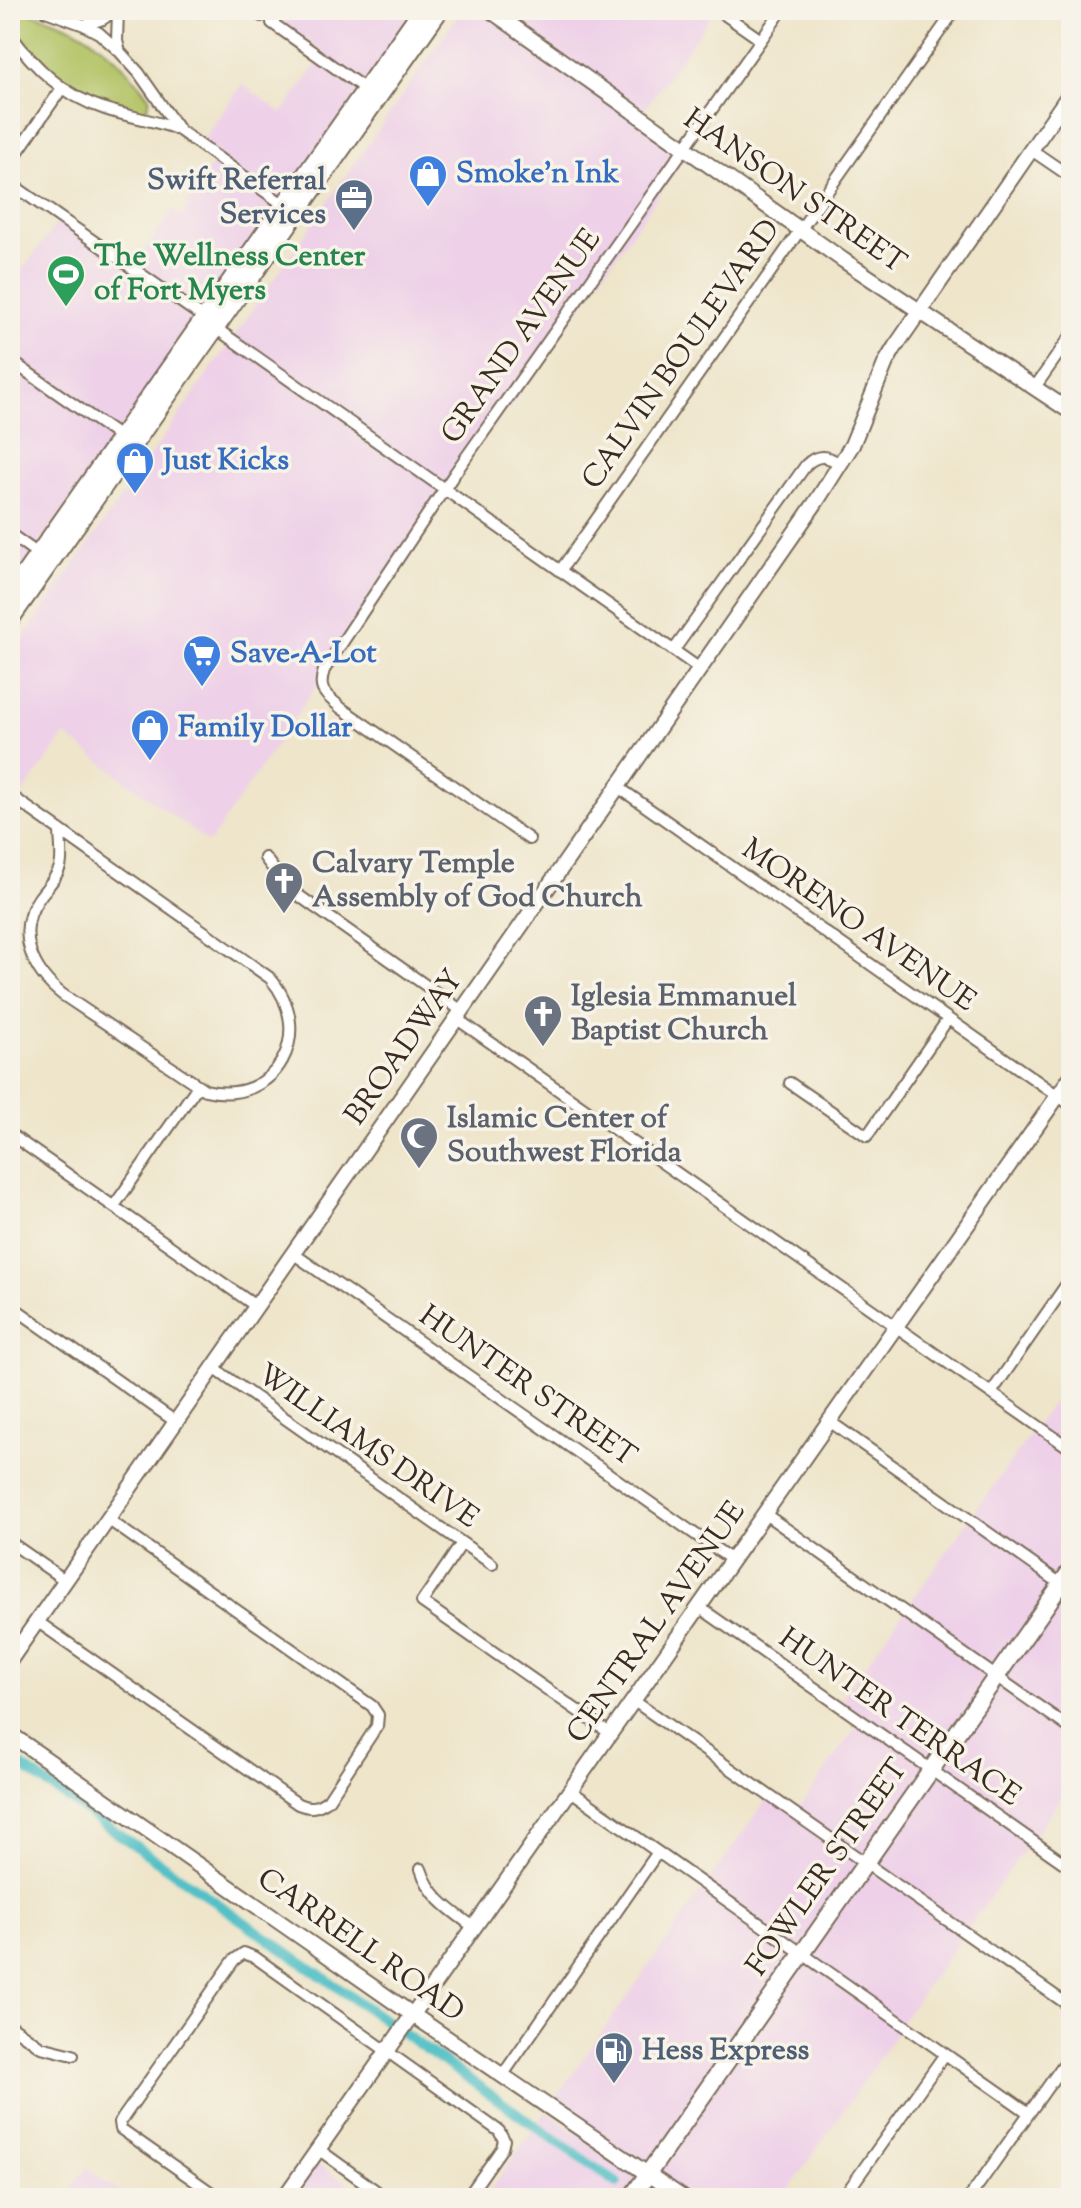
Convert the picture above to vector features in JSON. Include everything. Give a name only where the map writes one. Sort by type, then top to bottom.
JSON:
[{"type":"main road","points":[[10,594],[45,559],[195,360],[226,288],[421,10]]},
{"type":"main road","points":[[10,620],[120,437],[211,324],[440,10]]},
{"type":"main road","name":"FOWLER STREET","points":[[631,2198],[996,1677],[1068,1582]]},
{"type":"street","points":[[43,10],[99,33],[139,73],[179,130],[284,205]]},
{"type":"street","points":[[84,25],[103,19],[116,10]]},
{"type":"street","points":[[116,10],[120,52]]},
{"type":"street","name":"HANSON STREET","points":[[490,10],[801,229],[1071,412]]},
{"type":"street","points":[[718,10],[761,40]]},
{"type":"street","name":"GRAND AVENUE","points":[[529,839],[322,692],[320,681],[324,670],[444,489],[782,10]]},
{"type":"street","name":"CALVIN BOULEVARD","points":[[560,571],[955,10]]},
{"type":"street","points":[[272,23],[365,89]]},
{"type":"street","points":[[10,34],[38,68],[62,88],[94,105],[179,130]]},
{"type":"street","points":[[10,163],[62,88]]},
{"type":"street","name":"BROADWAY","points":[[10,1660],[841,464],[860,427],[886,362],[1071,92]]},
{"type":"street","points":[[145,119],[157,102]]},
{"type":"street","points":[[1030,149],[1071,177]]},
{"type":"street","points":[[10,183],[700,669]]},
{"type":"street","points":[[1035,387],[1071,336]]},
{"type":"street","points":[[10,360],[120,437]]},
{"type":"street","points":[[674,650],[806,465],[813,458],[822,456],[841,464]]},
{"type":"street","points":[[10,534],[45,559]]},
{"type":"street","name":"MORENO AVENUE","points":[[618,787],[1071,1105]]},
{"type":"street","points":[[10,795],[262,971],[283,996],[291,1018],[290,1040],[283,1060],[270,1076],[253,1087],[235,1092],[214,1092],[197,1087],[63,995],[39,972],[28,946],[28,928],[33,908],[60,867],[60,830]]},
{"type":"street","points":[[265,858],[288,888],[459,1015],[1071,1449]]},
{"type":"street","points":[[790,1083],[867,1136],[948,1019]]},
{"type":"street","name":"CENTRAL AVENUE","points":[[284,2198],[1071,1077]]},
{"type":"street","points":[[114,1206],[197,1087]]},
{"type":"street","points":[[10,1134],[257,1307]]},
{"type":"street","name":"HUNTER STREET","points":[[294,1254],[732,1560]]},
{"type":"street","points":[[991,1393],[1071,1278]]},
{"type":"street","points":[[10,1305],[176,1422]]},
{"type":"street","name":"WILLIAMS DRIVE","points":[[215,1369],[492,1564]]},
{"type":"street","points":[[829,1421],[1068,1582]]},
{"type":"street","points":[[765,1514],[1071,1729]]},
{"type":"street","points":[[38,1622],[308,1808],[319,1807],[328,1800],[373,1736],[378,1715],[372,1706],[109,1520]]},
{"type":"street","points":[[10,1542],[66,1581]]},
{"type":"street","points":[[462,1543],[422,1602],[611,1734]]},
{"type":"street","name":"HUNTER TERRACE","points":[[699,1607],[1071,1868]]},
{"type":"street","points":[[634,1701],[1071,2007]]},
{"type":"street","name":"CARRELL ROAD","points":[[10,1734],[411,2019],[502,2076],[683,2198]]},
{"type":"street","points":[[571,1791],[1029,2113]]},
{"type":"street","points":[[502,2076],[658,1852]]},
{"type":"street","points":[[421,1869],[427,1887],[435,1897],[475,1928]]},
{"type":"street","points":[[219,2198],[121,2129],[120,2122],[238,1955],[251,1954],[390,2047],[502,2134],[504,2140],[500,2152],[467,2198]]},
{"type":"street","points":[[10,2025],[41,2047],[73,2055]]},
{"type":"street","points":[[843,2198],[945,2054]]},
{"type":"street","points":[[969,2198],[1071,2054]]},
{"type":"street","points":[[318,2149],[386,2198]]},
{"type":"shaded area","points":[[286,10],[417,10],[10,585],[10,287],[62,216],[135,264],[173,210],[181,216],[219,153],[201,142],[242,84],[282,113],[325,53],[279,20]]},
{"type":"shaded area","points":[[462,10],[480,10],[687,155],[507,412],[502,408],[365,607],[372,611],[317,685],[209,843],[65,735],[10,811],[10,657]]},
{"type":"shaded area","points":[[500,10],[715,10],[643,111]]},
{"type":"shaded area","points":[[1071,1377],[1071,1562],[648,2166],[552,2103],[771,1793],[797,1811],[862,1718],[839,1702]]},
{"type":"shaded area","points":[[1071,1579],[1071,1784],[901,2022],[903,2024],[783,2198],[692,2198],[656,2172]]},
{"type":"shaded area","points":[[546,2112],[641,2175],[626,2198],[484,2198]]},
{"type":"shaded area","points":[[315,2162],[370,2198],[290,2198]]},
{"type":"shaded area","points":[[87,2168],[127,2198],[64,2198]]},
{"type":"green space","points":[[10,10],[53,20],[90,38],[122,65],[150,99],[146,110],[137,114],[88,95],[60,80],[23,43],[12,24]]},
{"type":"waterway","points":[[10,1758],[617,2183]]},
{"type":"place","name":"Smoke’n Ink","points":[[428,208]]},
{"type":"place","name":"Swift Referral Services","points":[[354,232]]},
{"type":"place","name":"The Wellness Center of Fort Myers","points":[[66,308]]},
{"type":"place","name":"Just Kicks","points":[[135,495]]},
{"type":"place","name":"Save-A-Lot","points":[[202,688]]},
{"type":"place","name":"Family Dollar","points":[[150,762]]},
{"type":"place","name":"Calvary Temple Assembly of God Church","points":[[284,915]]},
{"type":"place","name":"Iglesia Emmanuel Baptist Church","points":[[543,1048]]},
{"type":"place","name":"Islamic Center of Southwest Florida","points":[[419,1170]]},
{"type":"place","name":"Hess Express","points":[[614,2085]]}]
